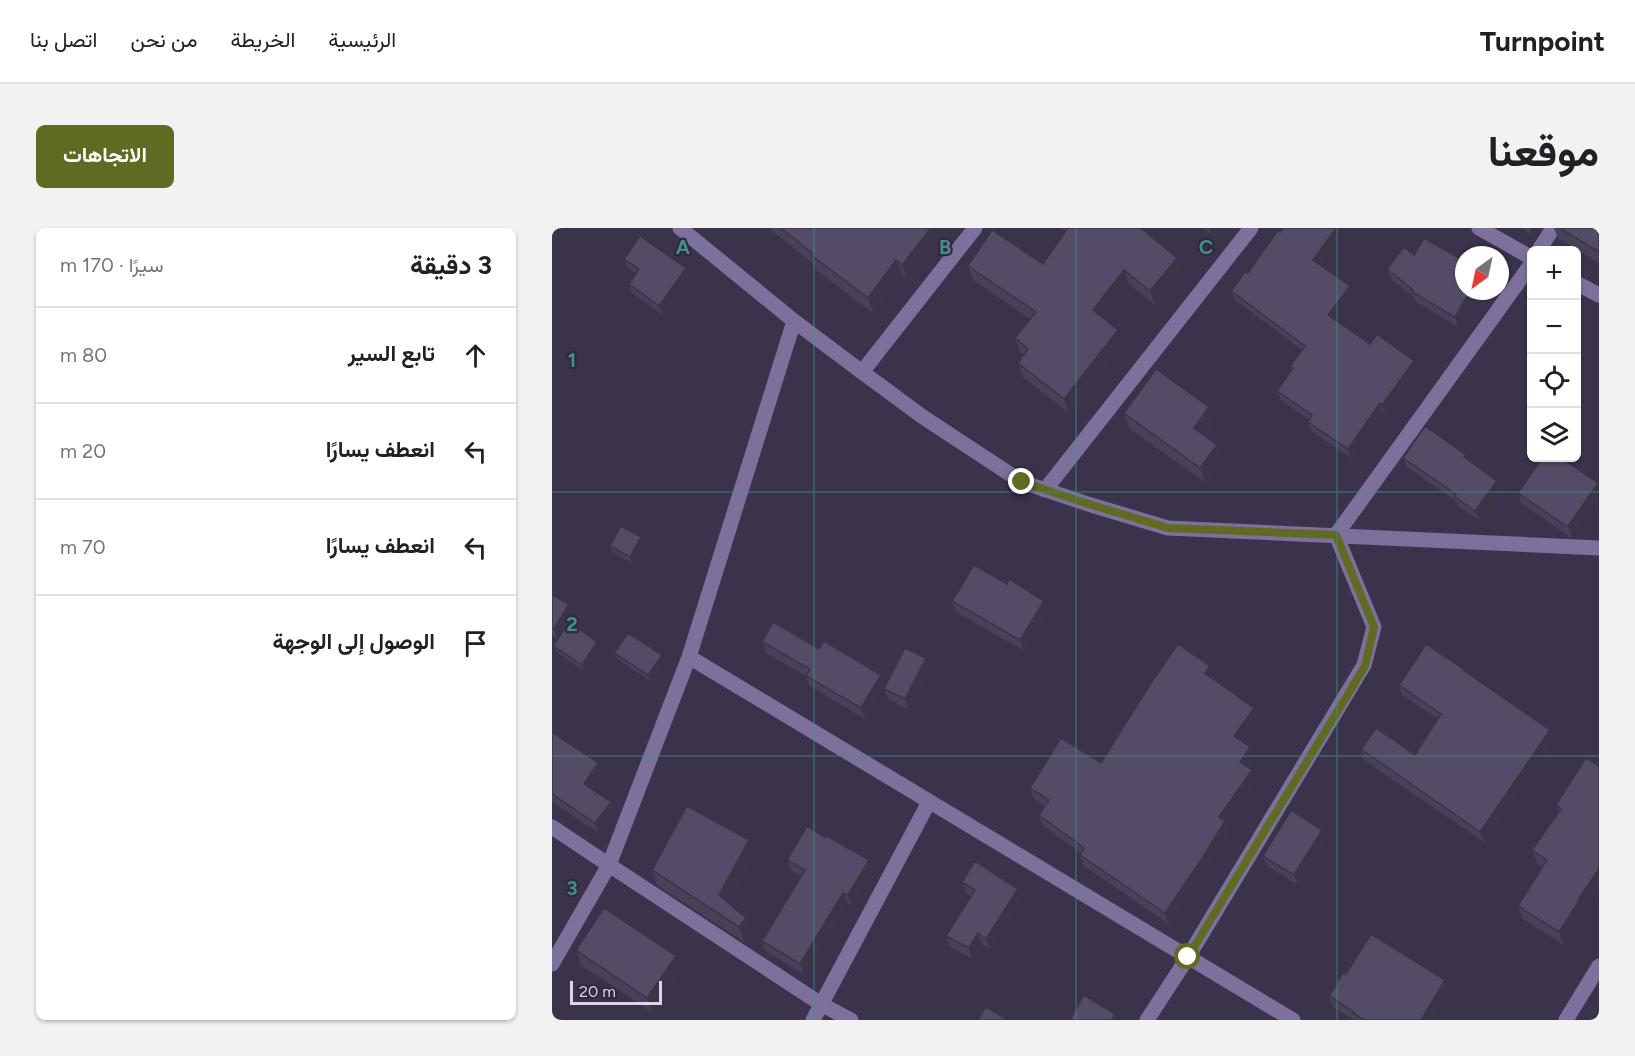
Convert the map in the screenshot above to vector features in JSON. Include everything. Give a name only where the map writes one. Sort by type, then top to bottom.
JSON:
[{"type":"street","points":[[862,372],[975,228]]},
{"type":"street","points":[[1045,490],[1251,228]]},
{"type":"street","points":[[1479,228],[1527,255]]},
{"type":"street","points":[[1542,246],[1553,228]]},
{"type":"street","points":[[683,229],[794,321],[862,372],[923,417],[1022,482],[1168,528],[1599,549]]},
{"type":"street","points":[[1336,535],[1527,270]]},
{"type":"street","points":[[1581,286],[1599,295]]},
{"type":"street","points":[[552,964],[609,865],[689,657],[794,321]]},
{"type":"street","points":[[1147,1020],[1188,957],[1365,666],[1374,627],[1336,535]]},
{"type":"street","points":[[689,657],[1293,1020]]},
{"type":"street","points":[[813,1020],[929,802]]},
{"type":"street","points":[[552,826],[821,1004],[851,1020]]},
{"type":"street","points":[[1569,1019],[1599,966]]},
{"type":"building","points":[[781,228],[931,228],[902,265],[896,260],[868,298],[811,255],[812,253]]},
{"type":"building","points":[[1068,228],[1141,228],[1177,258],[1150,291],[1124,270],[1093,310],[1118,330],[1064,399],[1018,363],[1028,349],[1015,338],[1036,312],[968,266],[992,230],[1043,264]]},
{"type":"building","points":[[1283,228],[1336,228],[1313,260],[1350,286],[1328,315],[1370,344],[1377,334],[1414,361],[1382,405],[1380,403],[1348,449],[1308,422],[1312,415],[1277,391],[1293,368],[1290,366],[1305,346],[1231,291],[1245,272],[1248,273],[1278,230],[1280,232]]},
{"type":"building","points":[[1560,228],[1599,228],[1599,252]]},
{"type":"building","points":[[640,236],[686,268],[659,306],[629,284],[639,269],[624,259]]},
{"type":"building","points":[[1424,238],[1455,256],[1455,300],[1465,300],[1455,317],[1412,292],[1413,290],[1387,269],[1404,247],[1414,255]]},
{"type":"building","points":[[1156,369],[1209,407],[1194,428],[1217,445],[1200,468],[1124,413]]},
{"type":"building","points":[[1425,426],[1466,455],[1464,457],[1497,481],[1475,511],[1455,497],[1456,494],[1403,458]]},
{"type":"building","points":[[1539,462],[1567,462],[1598,483],[1568,526],[1518,493]]},
{"type":"building","points":[[621,526],[641,537],[630,557],[610,546]]},
{"type":"building","points":[[974,565],[1007,584],[1009,579],[1044,601],[1020,640],[952,601]]},
{"type":"building","points":[[552,595],[569,604],[554,629],[552,628]]},
{"type":"building","points":[[569,622],[597,642],[582,665],[553,646]]},
{"type":"building","points":[[773,622],[819,649],[824,641],[881,675],[861,708],[806,676],[810,669],[762,642]]},
{"type":"building","points":[[628,633],[662,655],[648,675],[614,653]]},
{"type":"building","points":[[1178,644],[1210,666],[1205,673],[1254,708],[1234,736],[1250,747],[1240,762],[1252,770],[1219,817],[1225,821],[1165,913],[1080,855],[1084,848],[1039,815],[1049,800],[1030,788],[1061,738],[1101,763]]},
{"type":"building","points":[[1426,644],[1550,730],[1480,832],[1361,749],[1376,728],[1415,755],[1441,714],[1399,685]]},
{"type":"building","points":[[905,648],[926,658],[905,699],[884,689]]},
{"type":"building","points":[[552,732],[598,763],[584,784],[611,802],[595,823],[552,794]]},
{"type":"building","points":[[1586,758],[1599,766],[1599,869],[1559,932],[1518,906],[1547,860],[1532,850],[1561,809],[1556,805]]},
{"type":"building","points":[[687,806],[749,840],[719,895],[746,918],[739,927],[652,870]]},
{"type":"building","points":[[1291,810],[1322,830],[1294,875],[1263,856]]},
{"type":"building","points":[[807,826],[869,860],[848,895],[843,893],[800,964],[762,941],[805,870],[787,860]]},
{"type":"building","points":[[975,861],[1018,889],[986,939],[978,933],[969,948],[946,936],[975,890],[962,882]]},
{"type":"building","points":[[604,908],[676,956],[647,998],[576,950]]},
{"type":"building","points":[[1371,934],[1445,980],[1421,1020],[1364,1020],[1329,996]]},
{"type":"building","points":[[1084,995],[1115,1014],[1112,1020],[1070,1020]]},
{"type":"building","points":[[986,1007],[1008,1020],[978,1020]]},
{"type":"route","points":[[1022,482],[1168,528],[1336,535],[1374,627],[1365,666],[1188,957]]}]
